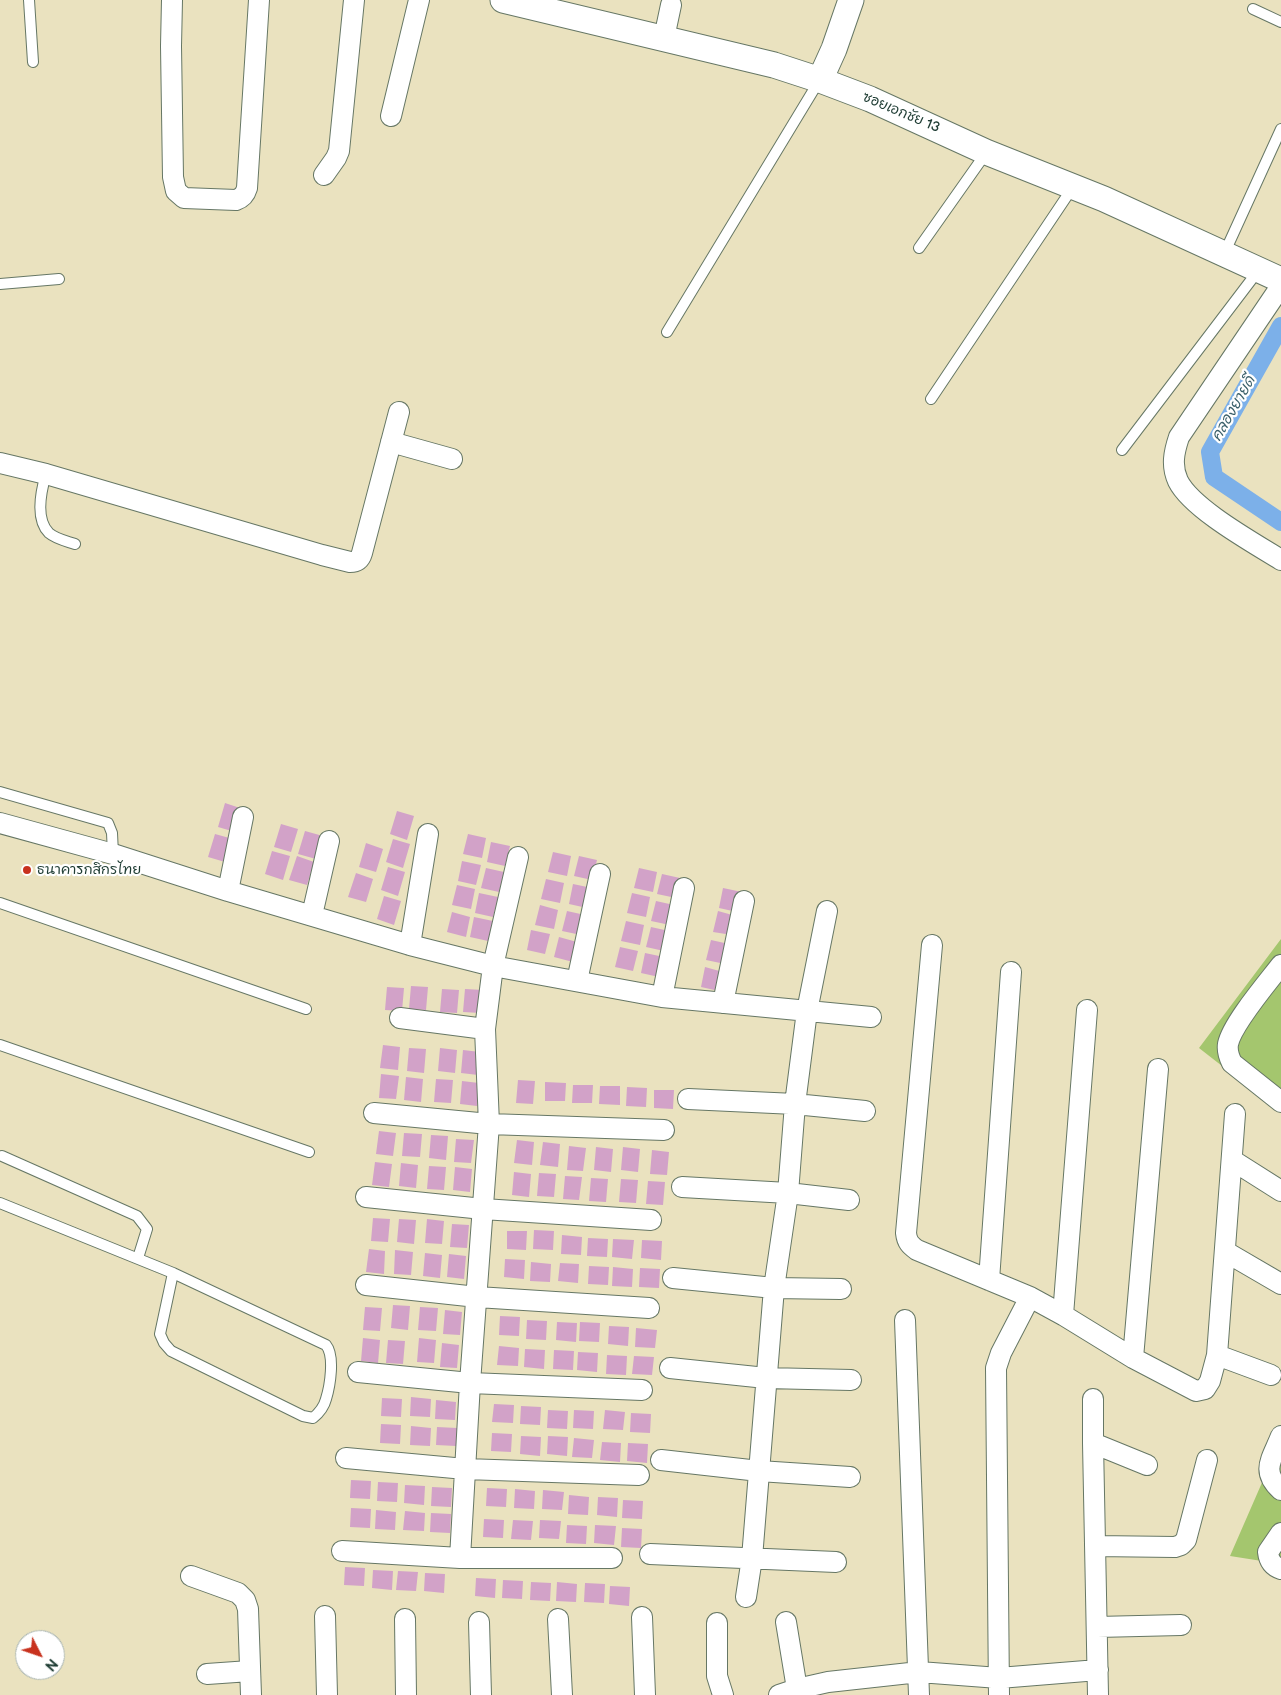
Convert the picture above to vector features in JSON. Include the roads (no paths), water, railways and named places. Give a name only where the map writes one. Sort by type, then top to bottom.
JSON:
[{"type":"street","points":[[172,0],[173,177],[176,191],[182,197],[216,200],[240,199],[248,188],[260,0]]},
{"type":"street","points":[[324,175],[339,151],[354,0]]},
{"type":"street","points":[[391,116],[419,0]]},
{"type":"street","name":"ซอยเอกชัย 13","points":[[503,0],[774,65],[820,80],[886,106],[986,152],[1074,186],[1281,280]]},
{"type":"street","points":[[820,80],[834,49],[851,0]]},
{"type":"street","points":[[664,38],[671,5]]},
{"type":"street","points":[[1281,286],[1179,437],[1173,461],[1178,481],[1200,506],[1241,536],[1281,560]]},
{"type":"street","points":[[0,462],[322,555],[355,562],[362,553],[400,412]]},
{"type":"street","points":[[392,442],[452,459]]},
{"type":"street","points":[[228,891],[243,817]]},
{"type":"street","points":[[0,823],[113,854],[228,891],[410,945],[493,966],[662,997],[871,1017]]},
{"type":"street","points":[[410,945],[428,834]]},
{"type":"street","points":[[312,915],[329,841]]},
{"type":"street","points":[[460,1558],[470,1383],[489,1124],[485,1029],[493,966],[518,857]]},
{"type":"street","points":[[577,981],[600,874]]},
{"type":"street","points":[[662,997],[684,888]]},
{"type":"street","points":[[723,1003],[744,902]]},
{"type":"street","points":[[746,1597],[752,1558],[774,1288],[788,1193],[795,1104],[807,1011],[827,911]]},
{"type":"street","points":[[932,945],[906,1233],[907,1241],[917,1250],[1030,1297],[1133,1358],[1196,1391],[1204,1389],[1210,1381],[1217,1355],[1236,1114]]},
{"type":"street","points":[[1281,965],[1248,1009],[1234,1030],[1228,1044],[1228,1055],[1232,1063],[1281,1102]]},
{"type":"street","points":[[989,1280],[1011,972]]},
{"type":"street","points":[[1063,1315],[1087,1010]]},
{"type":"street","points":[[400,1018],[485,1029]]},
{"type":"street","points":[[1133,1358],[1158,1069]]},
{"type":"street","points":[[688,1099],[795,1104],[865,1111]]},
{"type":"street","points":[[374,1113],[489,1124],[664,1130]]},
{"type":"street","points":[[1232,1160],[1281,1191]]},
{"type":"street","points":[[682,1187],[788,1193],[849,1200]]},
{"type":"street","points":[[366,1197],[483,1210],[651,1220]]},
{"type":"street","points":[[1226,1252],[1281,1284]]},
{"type":"street","points":[[673,1278],[774,1288],[841,1289]]},
{"type":"street","points":[[366,1285],[477,1297],[649,1308]]},
{"type":"street","points":[[999,1686],[996,1368],[1001,1353],[1030,1297]]},
{"type":"street","points":[[904,1320],[919,1695]]},
{"type":"street","points":[[1217,1355],[1271,1375]]},
{"type":"street","points":[[670,1368],[766,1378],[852,1380]]},
{"type":"street","points":[[358,1372],[470,1383],[642,1390]]},
{"type":"street","points":[[1093,1399],[1098,1695]]},
{"type":"street","points":[[1281,1436],[1268,1468],[1269,1475],[1281,1490]]},
{"type":"street","points":[[1093,1443],[1147,1465]]},
{"type":"street","points":[[346,1458],[465,1469],[640,1475]]},
{"type":"street","points":[[661,1460],[759,1471],[850,1477]]},
{"type":"street","points":[[1095,1546],[1174,1547],[1181,1545],[1186,1540],[1207,1460]]},
{"type":"street","points":[[1281,1533],[1268,1552],[1269,1560],[1275,1567],[1281,1570]]},
{"type":"street","points":[[342,1550],[460,1558],[612,1558]]},
{"type":"street","points":[[650,1554],[836,1562]]},
{"type":"street","points":[[191,1576],[238,1593],[245,1600],[248,1609],[251,1695]]},
{"type":"street","points":[[325,1616],[327,1695]]},
{"type":"street","points":[[642,1617],[645,1695]]},
{"type":"street","points":[[404,1619],[406,1695]]},
{"type":"street","points":[[558,1619],[562,1695]]},
{"type":"street","points":[[479,1622],[481,1695]]},
{"type":"street","points":[[786,1622],[788,1692],[828,1682],[919,1672],[999,1686],[1098,1670]]},
{"type":"street","points":[[717,1624],[717,1676],[723,1695]]},
{"type":"street","points":[[1097,1627],[1181,1625]]},
{"type":"street","points":[[207,1674],[250,1671]]},
{"type":"lane","points":[[29,0],[33,62]]},
{"type":"lane","points":[[1253,9],[1281,22]]},
{"type":"lane","points":[[667,332],[820,80]]},
{"type":"lane","points":[[1224,255],[1281,130]]},
{"type":"lane","points":[[920,248],[986,152]]},
{"type":"lane","points":[[931,399],[1074,186]]},
{"type":"lane","points":[[1122,450],[1258,271]]},
{"type":"lane","points":[[0,284],[59,279]]},
{"type":"lane","points":[[46,474],[42,487],[41,517],[44,527],[58,539],[75,544]]},
{"type":"lane","points":[[0,792],[108,823],[112,833],[113,854]]},
{"type":"lane","points":[[0,903],[306,1009]]},
{"type":"lane","points":[[0,1045],[309,1152]]},
{"type":"lane","points":[[2,1156],[137,1216],[147,1229],[138,1258]]},
{"type":"lane","points":[[0,1202],[173,1273],[326,1346],[330,1350],[332,1364],[326,1399],[319,1412],[312,1418],[303,1416],[171,1351],[164,1343],[160,1334],[173,1273]]},
{"type":"waterway","name":"คลองยายดี","points":[[1281,326],[1210,452],[1214,477],[1281,522]]},
{"type":"place","name":"ธนาคารกสิกรไทย","points":[[27,870]]}]
